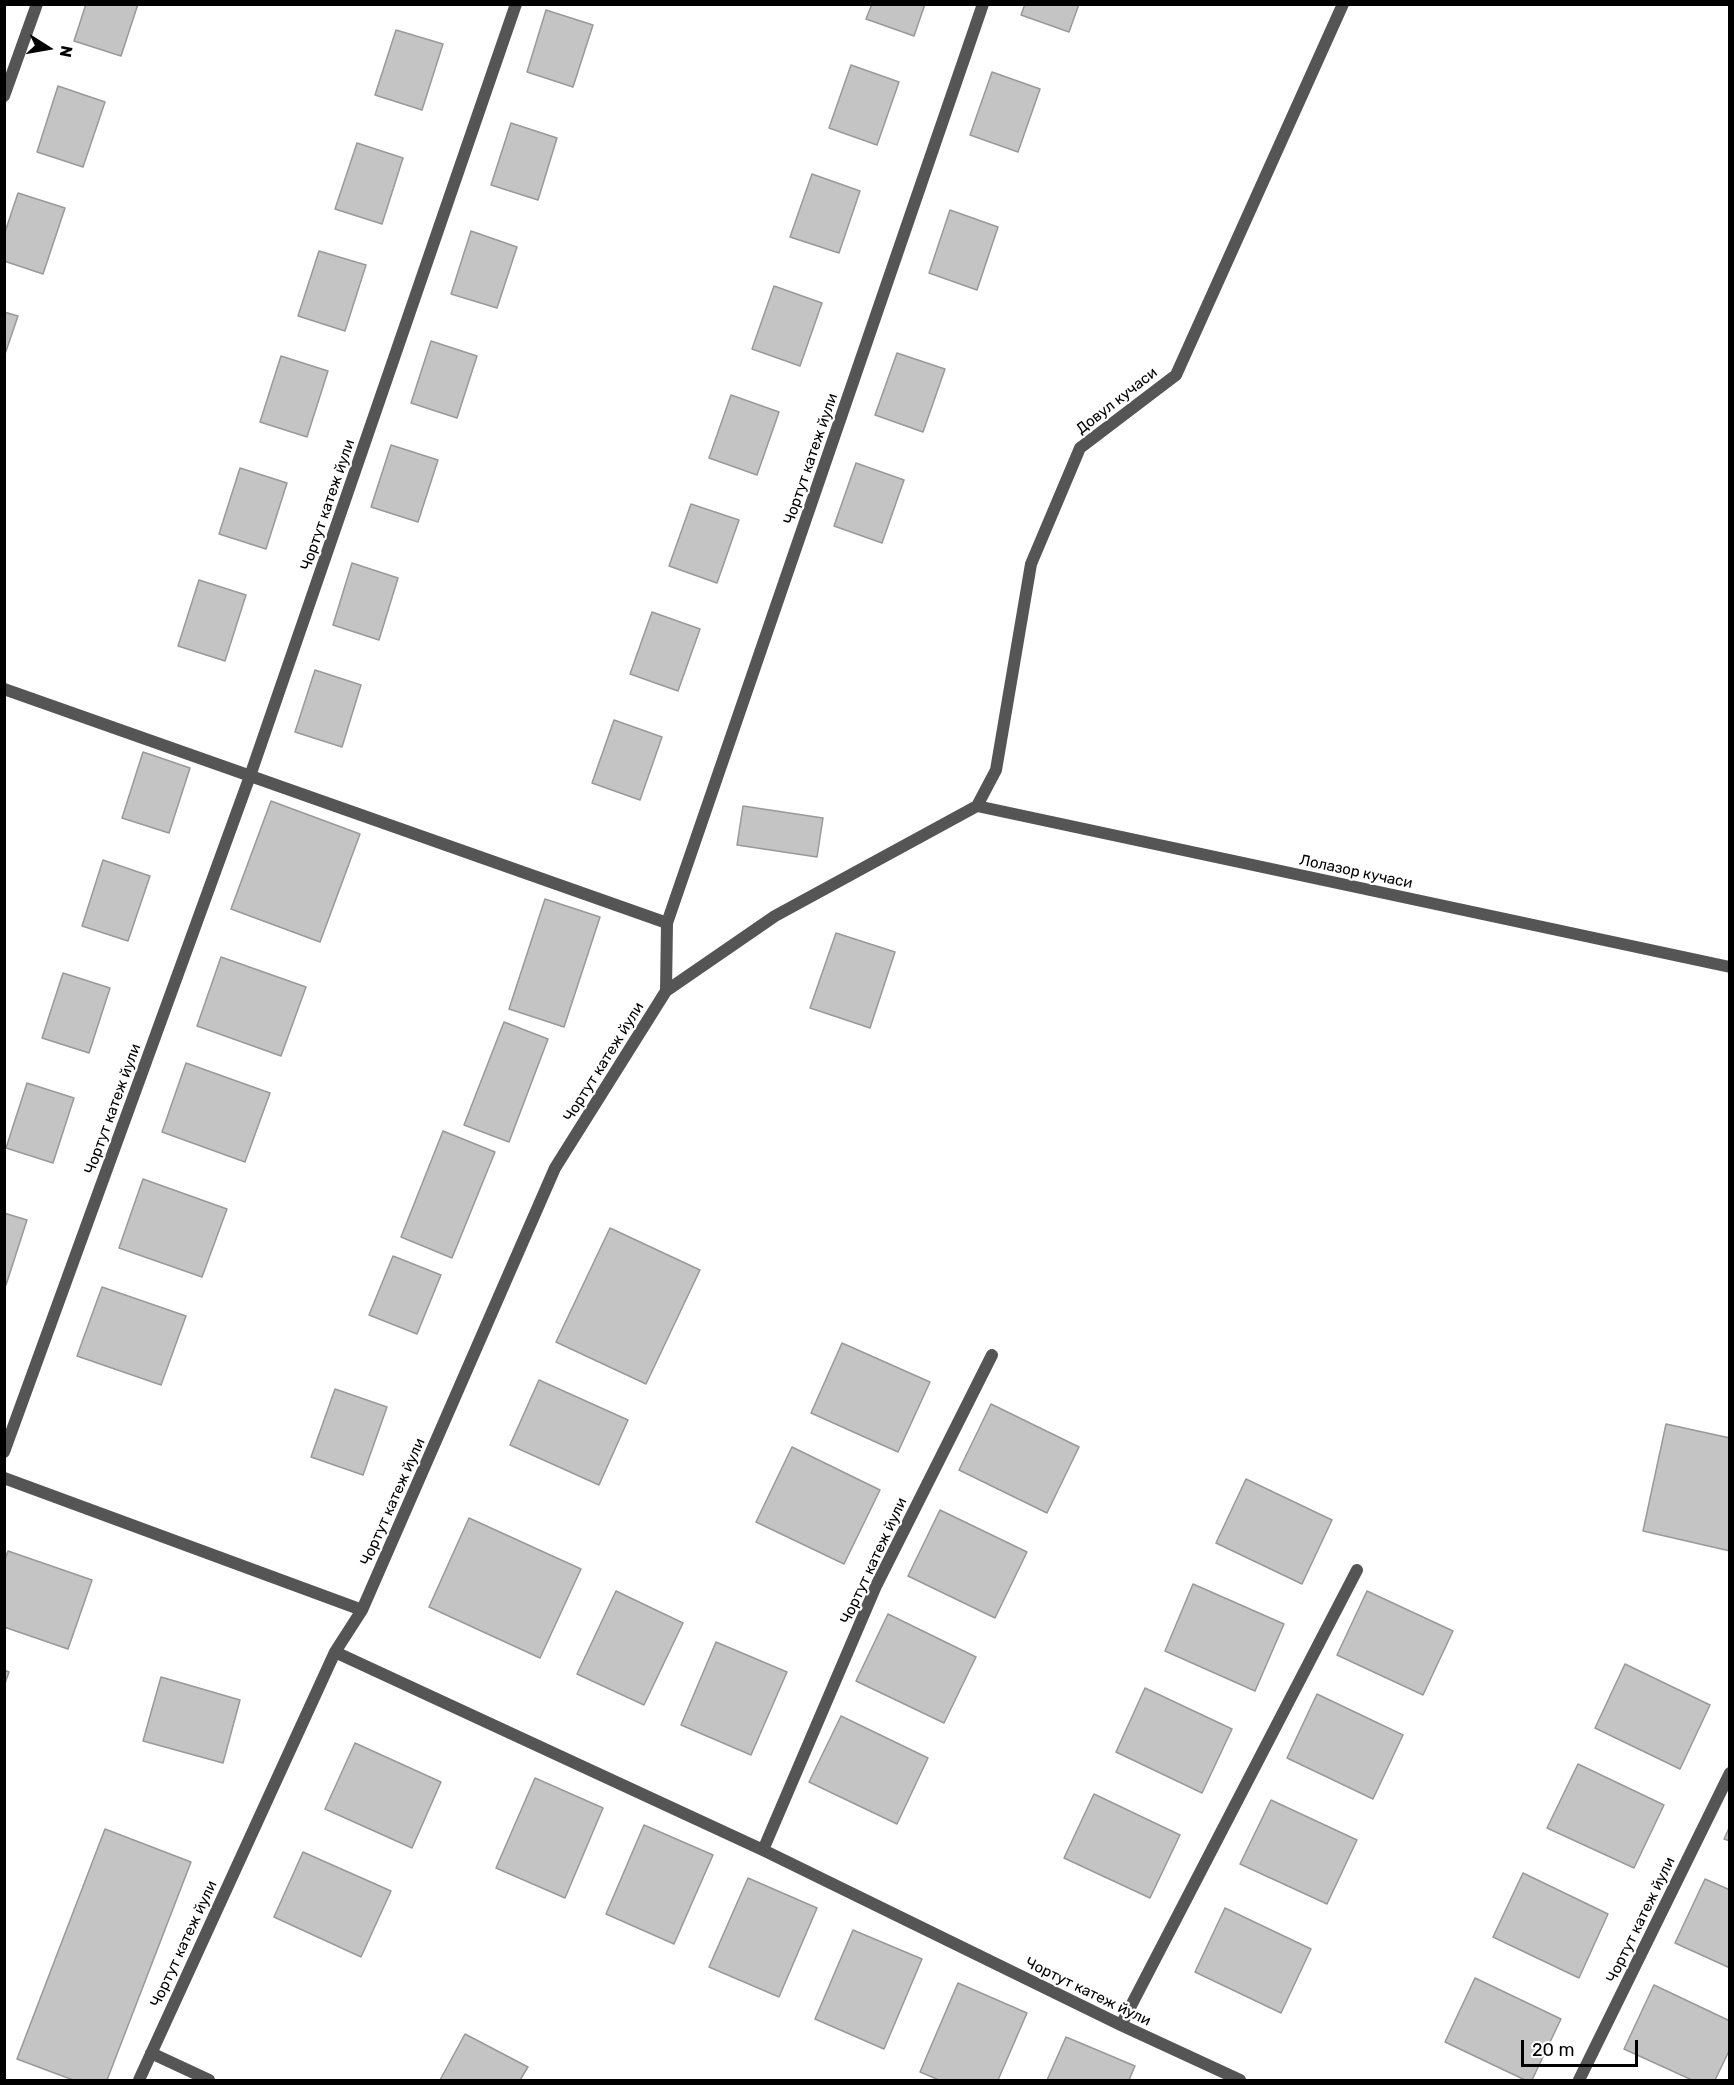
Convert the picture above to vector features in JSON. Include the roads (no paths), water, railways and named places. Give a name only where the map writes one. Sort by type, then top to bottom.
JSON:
[{"type":"street","points":[[4,96],[36,4]]},
{"type":"street","name":"Чортут катеж йули","points":[[4,1452],[250,776],[516,4]]},
{"type":"street","name":"Чортут катеж йули","points":[[666,991],[667,923],[983,4]]},
{"type":"street","name":"Довул кучаси","points":[[977,806],[996,770],[1031,564],[1080,448],[1176,375],[1343,4]]},
{"type":"street","points":[[4,689],[667,923]]},
{"type":"street","name":"Чортут катеж йули","points":[[139,2080],[335,1652],[362,1610],[555,1168],[666,991],[776,916],[977,806]]},
{"type":"street","name":"Лолазор кучаси","points":[[977,806],[1730,967]]},
{"type":"street","name":"Чортут катеж йули","points":[[762,1850],[876,1586],[992,1355]]},
{"type":"street","points":[[4,1478],[362,1610]]},
{"type":"street","points":[[1121,2025],[1357,1570]]},
{"type":"street","name":"Чортут катеж йули","points":[[335,1652],[762,1850],[1121,2025],[1240,2080]]},
{"type":"street","name":"Чортут катеж йули","points":[[1579,2080],[1730,1773]]},
{"type":"street","points":[[151,2053],[209,2080]]}]
